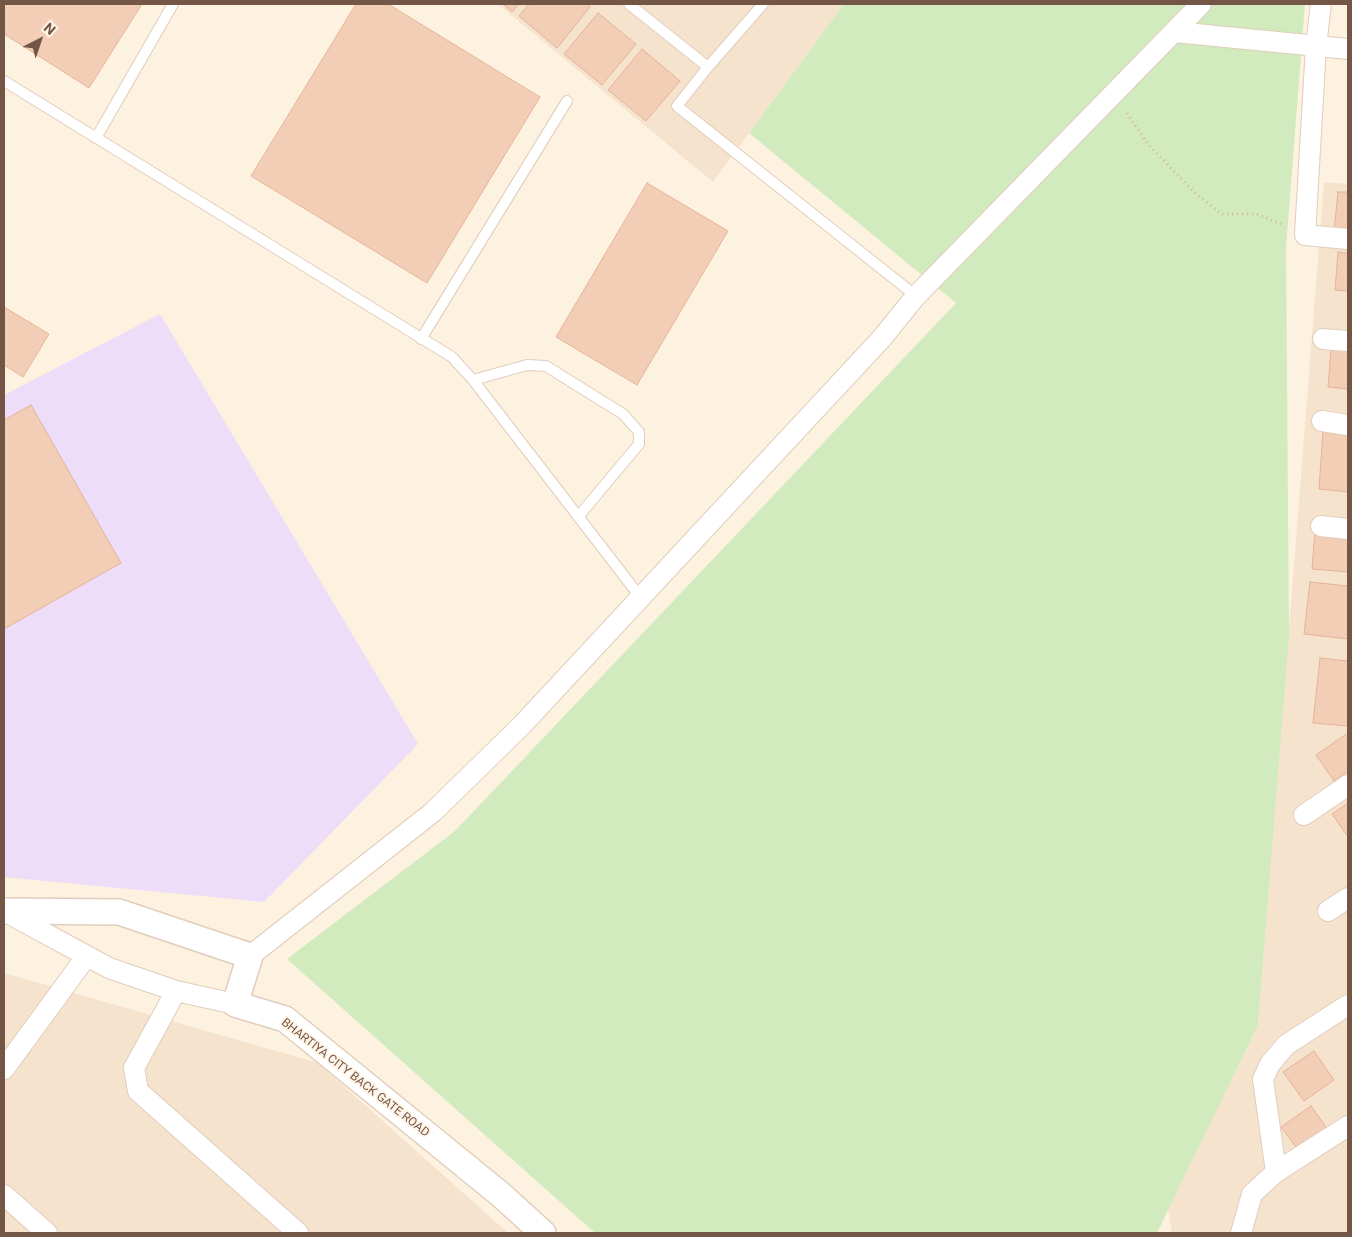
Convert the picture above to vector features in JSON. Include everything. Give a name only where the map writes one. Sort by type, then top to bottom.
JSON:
[{"type":"street","points":[[235,1004],[250,956],[433,812],[522,725],[882,338],[916,296],[1201,4]]},
{"type":"street","points":[[1321,4],[1316,46],[1305,235],[1348,240]]},
{"type":"street","points":[[1175,32],[1348,49]]},
{"type":"street","points":[[1323,339],[1348,341]]},
{"type":"street","points":[[1322,421],[1348,425]]},
{"type":"street","points":[[1322,526],[1348,529]]},
{"type":"street","points":[[1304,815],[1348,785]]},
{"type":"street","points":[[1328,911],[1348,898]]},
{"type":"street","points":[[4,911],[119,912],[250,956]]},
{"type":"street","name":"BHARTIYA CITY BACK GATE ROAD","points":[[4,911],[109,968],[176,991],[235,1004],[285,1019],[500,1194],[544,1233]]},
{"type":"street","points":[[4,1069],[86,956]]},
{"type":"street","points":[[176,991],[134,1068],[138,1090],[298,1233]]},
{"type":"street","points":[[1276,1172],[1263,1079],[1270,1064],[1286,1045],[1348,1005]]},
{"type":"street","points":[[1241,1233],[1252,1194],[1276,1172],[1348,1126]]},
{"type":"street","points":[[4,1195],[47,1233]]},
{"type":"lane","points":[[96,138],[173,4]]},
{"type":"lane","points":[[629,4],[708,67]]},
{"type":"lane","points":[[763,4],[677,106],[916,296]]},
{"type":"lane","points":[[4,81],[452,357],[473,380],[641,598]]},
{"type":"lane","points":[[421,339],[567,101]]},
{"type":"lane","points":[[473,380],[527,364],[546,366],[623,414],[639,432],[639,444],[578,516]]},
{"type":"path","points":[[1115,93],[1147,143],[1195,193],[1221,214],[1258,214],[1305,235]]},
{"type":"shaded area","points":[[498,4],[844,4],[713,182]]},
{"type":"shaded area","points":[[1324,182],[1348,184],[1348,1233],[1172,1233],[1168,1209],[1258,1025]]},
{"type":"shaded area","points":[[160,314],[418,744],[264,902],[4,877],[4,395]]},
{"type":"shaded area","points":[[4,973],[318,1063],[508,1233],[4,1233]]},
{"type":"green space","points":[[844,4],[1305,4],[1286,248],[1289,636],[1258,1025],[1157,1233],[595,1233],[287,959],[455,831],[956,303],[749,133]]},
{"type":"building","points":[[4,4],[142,4],[89,88],[4,34]]},
{"type":"building","points":[[356,4],[388,4],[540,97],[427,283],[251,176]]},
{"type":"building","points":[[503,4],[519,4],[512,12]]},
{"type":"building","points":[[529,4],[587,4],[590,7],[557,48],[519,16]]},
{"type":"building","points":[[598,13],[636,44],[602,85],[564,54]]},
{"type":"building","points":[[642,49],[680,81],[646,121],[608,90]]},
{"type":"building","points":[[647,183],[728,231],[637,385],[556,337]]},
{"type":"building","points":[[1338,192],[1348,192],[1348,232],[1334,231]]},
{"type":"building","points":[[1338,252],[1348,253],[1348,291],[1335,290]]},
{"type":"building","points":[[4,307],[49,334],[23,377],[4,365]]},
{"type":"building","points":[[1331,349],[1348,351],[1348,389],[1328,387]]},
{"type":"building","points":[[31,405],[121,563],[4,629],[4,420]]},
{"type":"building","points":[[1323,432],[1348,434],[1348,492],[1319,489]]},
{"type":"building","points":[[1315,531],[1348,534],[1348,572],[1312,569]]},
{"type":"building","points":[[1310,582],[1348,586],[1348,639],[1304,634]]},
{"type":"building","points":[[1320,658],[1348,661],[1348,726],[1313,723]]},
{"type":"building","points":[[1348,733],[1348,771],[1334,781],[1316,755]]},
{"type":"building","points":[[1348,803],[1348,837],[1332,814]]},
{"type":"building","points":[[1314,1051],[1334,1080],[1304,1101],[1283,1072]]},
{"type":"building","points":[[1311,1106],[1328,1130],[1299,1151],[1281,1127]]}]
